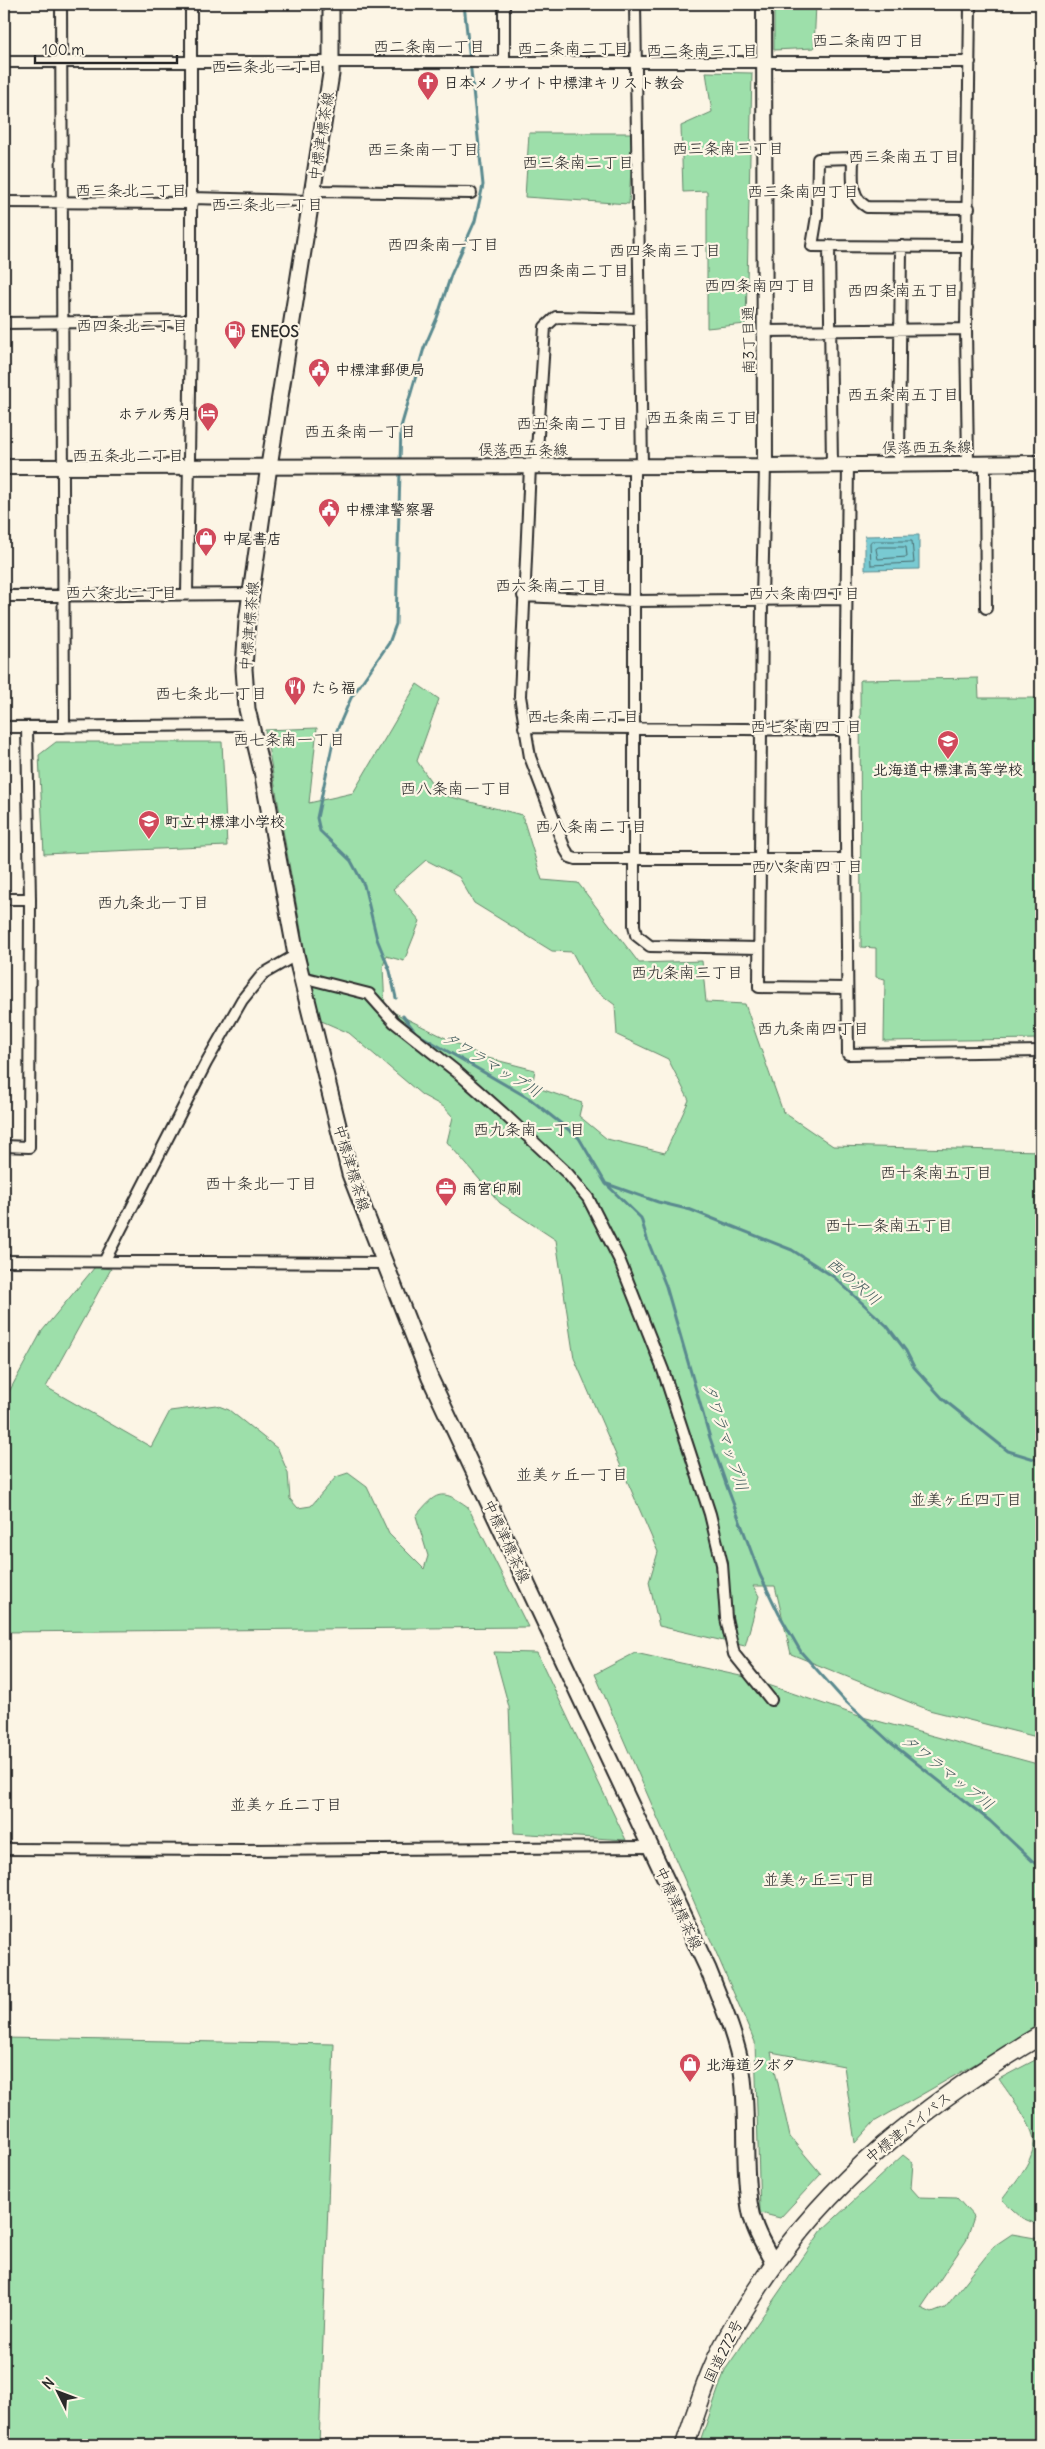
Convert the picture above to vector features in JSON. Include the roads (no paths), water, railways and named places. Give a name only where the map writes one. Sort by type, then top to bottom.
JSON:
[{"type":"highway","name":"中標津バイパス","points":[[774,2264],[826,2199],[877,2150],[913,2121],[1007,2055],[1041,2035]]},
{"type":"highway","name":"国道272号","points":[[685,2445],[713,2366],[737,2320],[774,2264]]},
{"type":"main road","name":"中標津標茶線","points":[[330,4],[332,61],[269,466],[252,594],[244,670],[247,709],[252,725],[296,955],[350,1174],[430,1378],[708,1969],[737,2047],[744,2090],[750,2207],[758,2234],[774,2264]]},
{"type":"main road","name":"南3丁目通","points":[[764,4],[766,466]]},
{"type":"main road","name":"俣落西五条線","points":[[4,467],[189,465],[766,466],[899,463],[1041,463]]},
{"type":"street","points":[[61,4],[64,727]]},
{"type":"street","points":[[187,594],[191,321],[190,4]]},
{"type":"street","points":[[504,4],[504,61]]},
{"type":"street","points":[[635,4],[640,319],[638,466],[633,602],[632,859],[634,925],[636,935],[642,942],[650,946],[759,948]]},
{"type":"street","points":[[968,463],[966,329],[969,208],[970,4]]},
{"type":"street","points":[[4,62],[970,62]]},
{"type":"street","points":[[968,247],[812,246],[817,216],[818,159],[853,158],[854,193],[858,200],[867,207],[969,208]]},
{"type":"street","points":[[4,202],[191,201],[311,196],[471,193]]},
{"type":"street","points":[[829,246],[832,464]]},
{"type":"street","points":[[899,463],[901,246]]},
{"type":"street","points":[[640,319],[556,317],[545,327],[523,596],[520,696],[530,757],[565,849],[570,856],[576,859],[847,859]]},
{"type":"street","points":[[4,323],[191,321]]},
{"type":"street","points":[[764,331],[966,329]]},
{"type":"street","points":[[848,464],[845,730],[848,1054],[1041,1051]]},
{"type":"street","points":[[766,466],[762,600],[759,987],[847,988]]},
{"type":"street","points":[[985,471],[986,608]]},
{"type":"street","points":[[4,596],[252,594]]},
{"type":"street","points":[[523,596],[633,602],[846,599]]},
{"type":"street","points":[[4,727],[252,725]]},
{"type":"street","points":[[524,726],[845,730]]},
{"type":"street","points":[[4,1146],[29,1147],[30,899],[27,727]]},
{"type":"street","points":[[4,899],[30,899]]},
{"type":"street","points":[[105,1260],[206,1063],[242,1000],[264,974],[296,955]]},
{"type":"street","points":[[302,977],[370,994],[394,1022],[457,1072],[504,1113],[573,1180],[588,1198],[619,1259],[660,1362],[710,1514],[722,1564],[726,1618],[734,1654],[770,1700]]},
{"type":"street","points":[[4,1260],[384,1263]]},
{"type":"street","points":[[4,1849],[245,1850],[650,1847]]},
{"type":"water","points":[[919,535],[919,569],[865,570],[865,536]]},
{"type":"waterway","name":"タワラマップ川","points":[[400,462],[401,427],[424,348],[437,318],[451,275],[475,221],[483,185],[464,4]]},
{"type":"waterway","name":"タワラマップ川","points":[[396,998],[390,971],[377,939],[364,885],[351,861],[320,831],[317,818],[334,737],[351,698],[389,643],[396,624],[400,471]]},
{"type":"waterway","name":"タワラマップ川","points":[[403,1016],[416,1033],[530,1099],[579,1138],[606,1184],[641,1218],[647,1239],[666,1286],[710,1438],[726,1484],[760,1575],[779,1614],[801,1652],[843,1699],[891,1743],[990,1821],[1041,1869]]},
{"type":"waterway","name":"西の沢川","points":[[607,1184],[658,1202],[691,1210],[792,1250],[834,1277],[887,1326],[906,1351],[914,1367],[944,1400],[1008,1451],[1041,1461]]},
{"type":"place","name":"日本メノサイト中標津キリスト教会","points":[[428,101]]},
{"type":"place","name":"ENEOS","points":[[235,350]]},
{"type":"place","name":"中標津郵便局","points":[[319,388]]},
{"type":"place","name":"ホテル秀月","points":[[208,432]]},
{"type":"place","name":"中標津警察署","points":[[329,528]]},
{"type":"place","name":"中尾書店","points":[[206,557]]},
{"type":"place","name":"たら福","points":[[295,706]]},
{"type":"place","name":"北海道中標津高等学校","points":[[948,760]]},
{"type":"place","name":"町立中標津小学校","points":[[149,840]]},
{"type":"place","name":"雨宮印刷","points":[[446,1207]]},
{"type":"place","name":"北海道クボタ","points":[[690,2083]]},
{"type":"district","name":"西二条南四丁目","points":[[868,40]]},
{"type":"district","name":"西二条南一丁目","points":[[429,46]]},
{"type":"district","name":"西二条南二丁目","points":[[573,48]]},
{"type":"district","name":"西二条南三丁目","points":[[702,50]]},
{"type":"district","name":"西二条北一丁目","points":[[267,66]]},
{"type":"district","name":"西三条南三丁目","points":[[728,148]]},
{"type":"district","name":"西三条南一丁目","points":[[423,149]]},
{"type":"district","name":"西三条南五丁目","points":[[904,156]]},
{"type":"district","name":"西三条南二丁目","points":[[578,162]]},
{"type":"district","name":"西三条北二丁目","points":[[131,190]]},
{"type":"district","name":"西三条南四丁目","points":[[803,191]]},
{"type":"district","name":"西三条北一丁目","points":[[267,204]]},
{"type":"district","name":"西四条南一丁目","points":[[443,244]]},
{"type":"district","name":"西四条南三丁目","points":[[665,250]]},
{"type":"district","name":"西四条南二丁目","points":[[573,270]]},
{"type":"district","name":"西四条南四丁目","points":[[760,285]]},
{"type":"district","name":"西四条南五丁目","points":[[903,290]]},
{"type":"district","name":"西四条北二丁目","points":[[132,325]]},
{"type":"district","name":"西五条南五丁目","points":[[903,394]]},
{"type":"district","name":"西五条南三丁目","points":[[702,417]]},
{"type":"district","name":"西五条南二丁目","points":[[572,423]]},
{"type":"district","name":"西五条南一丁目","points":[[360,431]]},
{"type":"district","name":"西五条北二丁目","points":[[128,455]]},
{"type":"district","name":"西六条南二丁目","points":[[551,585]]},
{"type":"district","name":"西六条北二丁目","points":[[121,592]]},
{"type":"district","name":"西六条南四丁目","points":[[804,593]]},
{"type":"district","name":"西七条北一丁目","points":[[211,693]]},
{"type":"district","name":"西七条南二丁目","points":[[583,716]]},
{"type":"district","name":"西七条南四丁目","points":[[806,726]]},
{"type":"district","name":"西七条南一丁目","points":[[289,739]]},
{"type":"district","name":"西八条南一丁目","points":[[456,788]]},
{"type":"district","name":"西八条南二丁目","points":[[591,826]]},
{"type":"district","name":"西八条南四丁目","points":[[807,866]]},
{"type":"district","name":"西九条北一丁目","points":[[153,902]]},
{"type":"district","name":"西九条南三丁目","points":[[687,972]]},
{"type":"district","name":"西九条南四丁目","points":[[813,1028]]},
{"type":"district","name":"西九条南一丁目","points":[[529,1129]]},
{"type":"district","name":"西十条南五丁目","points":[[936,1172]]},
{"type":"district","name":"西十条北一丁目","points":[[261,1183]]},
{"type":"district","name":"西十一条南五丁目","points":[[889,1225]]},
{"type":"district","name":"並美ヶ丘一丁目","points":[[572,1474]]},
{"type":"district","name":"並美ヶ丘四丁目","points":[[966,1499]]},
{"type":"district","name":"並美ヶ丘二丁目","points":[[286,1804]]},
{"type":"district","name":"並美ヶ丘三丁目","points":[[819,1879]]}]
